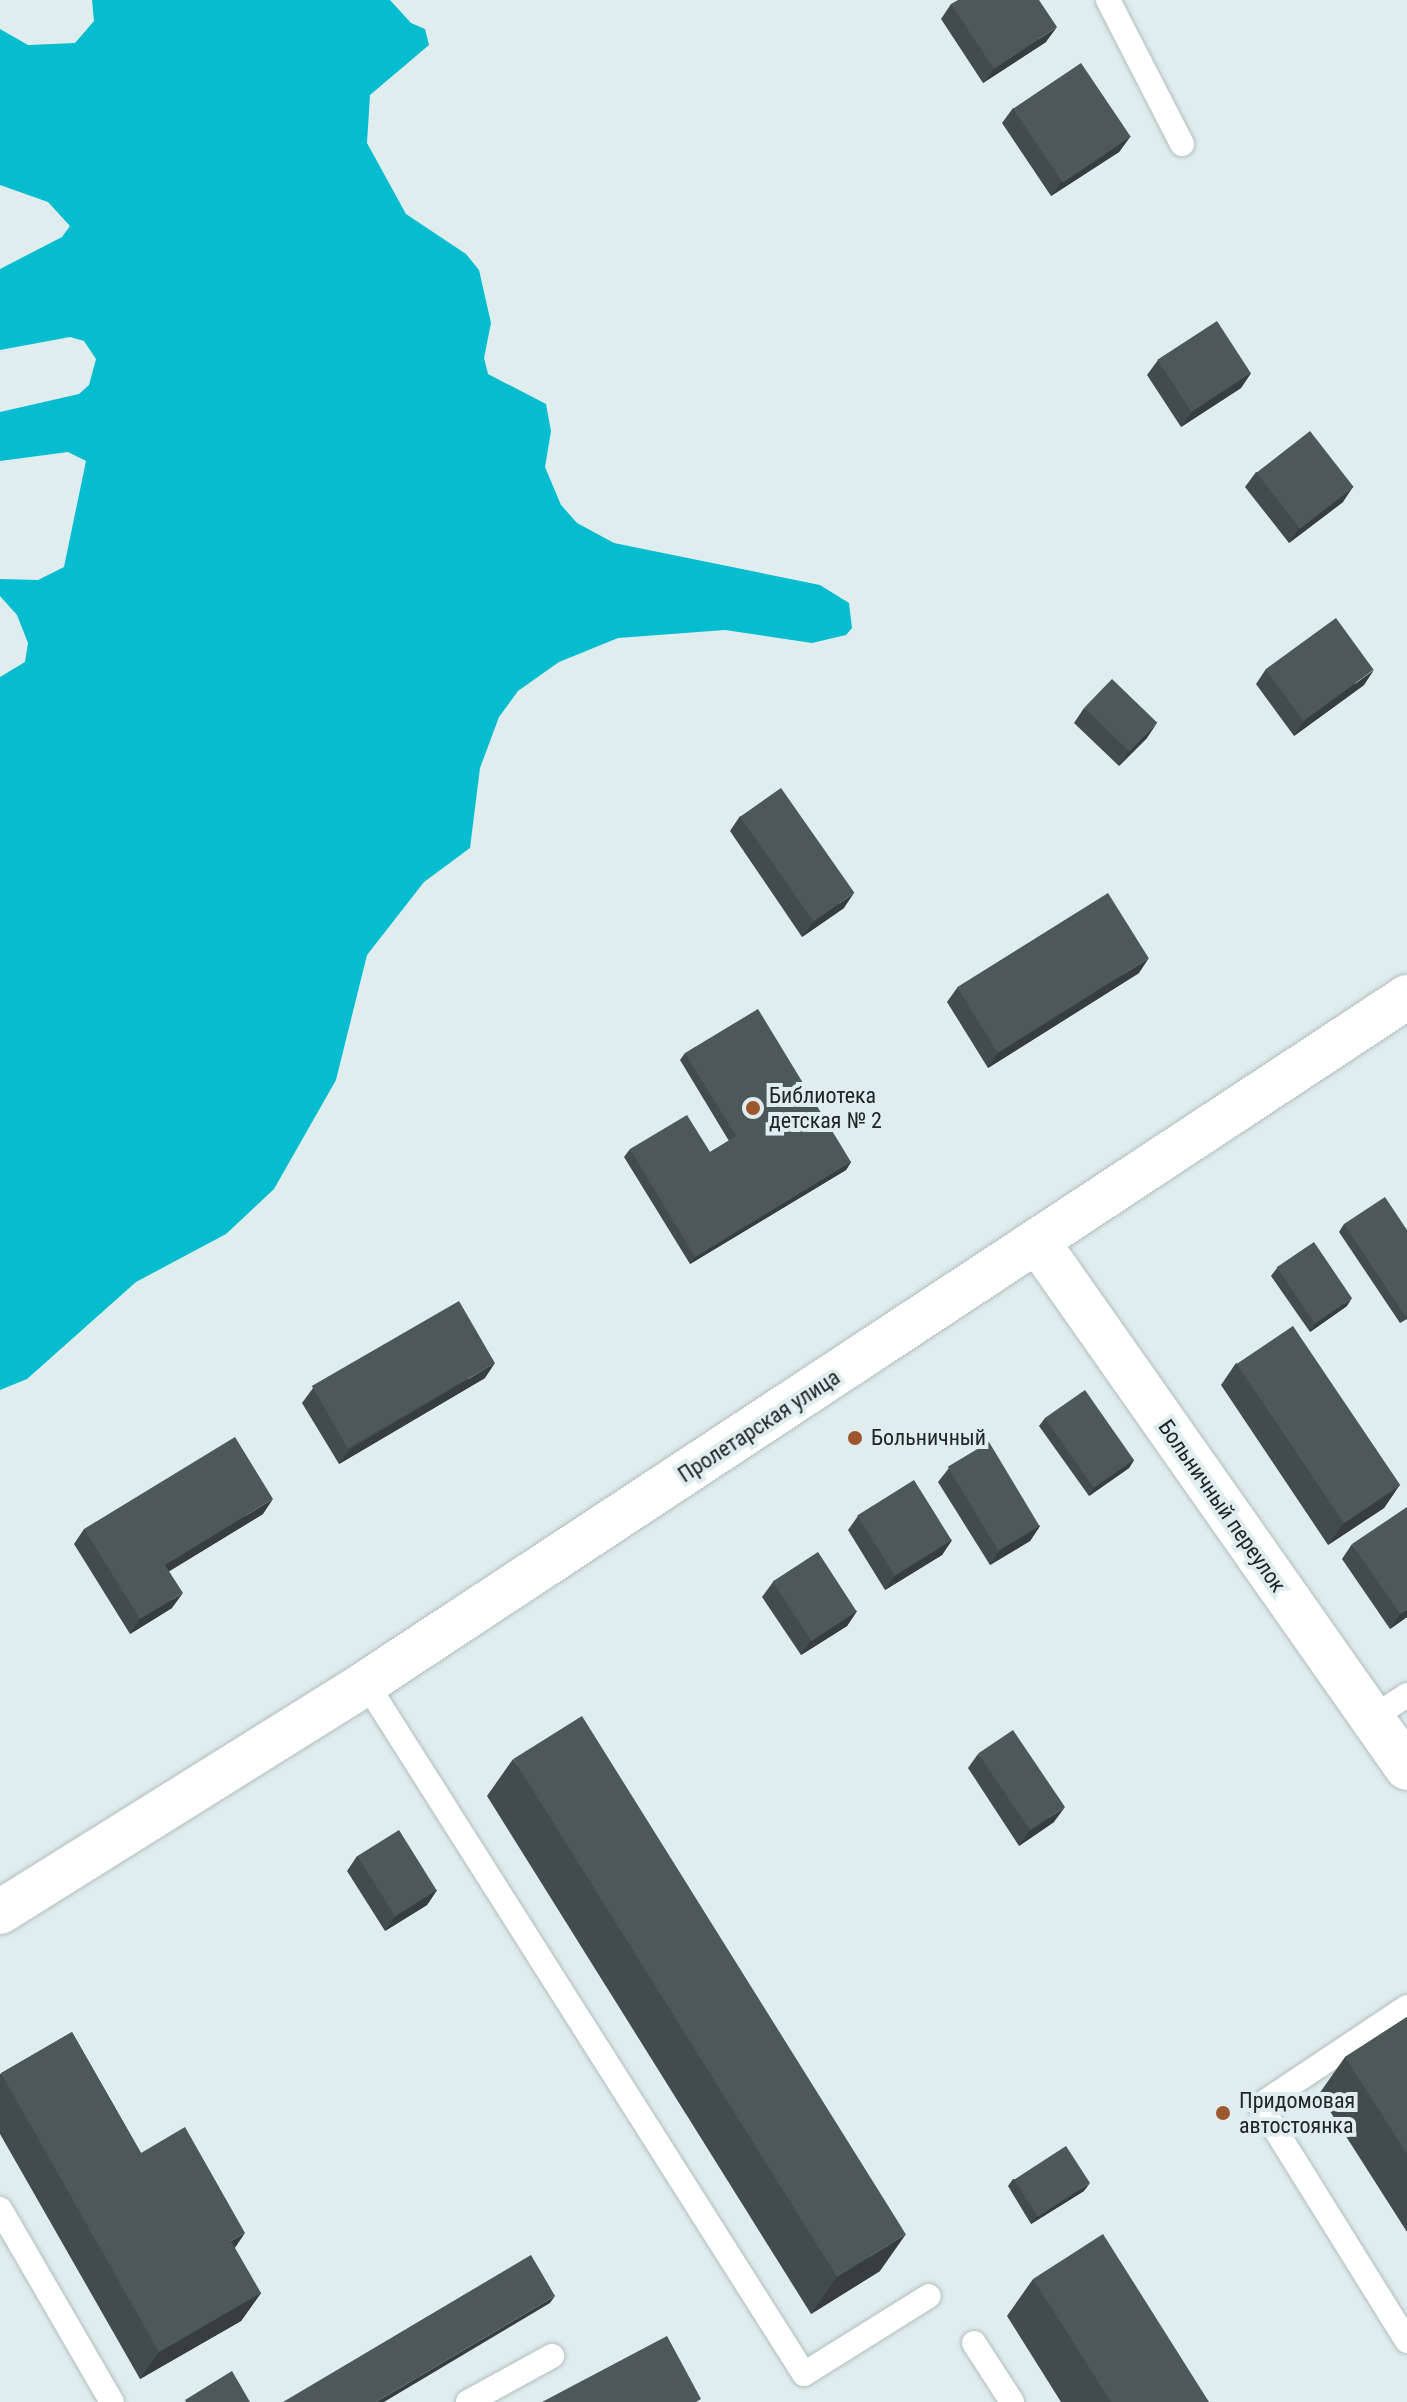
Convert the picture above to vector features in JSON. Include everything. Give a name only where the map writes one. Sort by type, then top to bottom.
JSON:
[{"type":"main road","name":"Пролетарская улица","points":[[0,1912],[128,1829],[366,1683],[1039,1244],[1399,1000]]},
{"type":"main road","name":"Больничный переулок","points":[[1039,1244],[1390,1707],[1407,1768]]},
{"type":"main road","name":"Пролетарская улица","points":[[0,1883],[128,1829]]},
{"type":"lane","points":[[1108,0],[1182,144]]},
{"type":"lane","points":[[366,1683],[804,2374],[929,2296]]},
{"type":"lane","points":[[1407,2007],[1260,2105],[1407,2341]]},
{"type":"lane","points":[[0,2209],[112,2402]]},
{"type":"lane","points":[[974,2343],[1012,2402]]},
{"type":"lane","points":[[468,2402],[552,2356]]},
{"type":"water","points":[[92,0],[390,0],[411,23],[425,29],[429,45],[370,95],[367,143],[406,214],[466,254],[479,270],[491,323],[484,358],[488,374],[546,404],[551,431],[545,467],[561,505],[577,523],[614,543],[820,585],[849,603],[852,628],[846,635],[812,643],[725,630],[618,638],[559,662],[518,691],[499,717],[480,768],[470,848],[424,882],[367,955],[336,1080],[274,1189],[226,1234],[136,1282],[27,1379],[0,1390],[0,677],[25,662],[28,643],[17,615],[0,596],[0,579],[38,580],[64,567],[86,461],[68,452],[0,461],[0,412],[79,394],[89,385],[96,359],[84,341],[70,337],[0,350],[0,269],[62,237],[70,226],[48,202],[0,185],[0,29],[28,45],[75,43],[94,21]]},
{"type":"building","points":[[958,0],[1039,0],[1057,27],[994,69],[951,4]]},
{"type":"building","points":[[1081,63],[1131,137],[1063,183],[1013,109]]},
{"type":"building","points":[[1217,321],[1251,373],[1191,412],[1157,360]]},
{"type":"building","points":[[1310,431],[1354,487],[1300,529],[1256,473]]},
{"type":"building","points":[[1336,618],[1374,670],[1303,721],[1266,669]]},
{"type":"building","points":[[1112,679],[1157,723],[1130,752],[1084,708]]},
{"type":"building","points":[[781,788],[854,893],[813,922],[740,817]]},
{"type":"building","points":[[1108,893],[1149,958],[998,1053],[957,987]]},
{"type":"building","points":[[758,1009],[851,1162],[695,1257],[630,1149],[687,1115],[710,1152],[736,1136],[685,1053]]},
{"type":"building","points":[[1385,1197],[1407,1230],[1405,1316],[1344,1224]]},
{"type":"building","points":[[1314,1242],[1352,1298],[1315,1324],[1277,1267]]},
{"type":"building","points":[[459,1301],[495,1363],[348,1448],[312,1386]]},
{"type":"building","points":[[1293,1326],[1400,1485],[1344,1523],[1237,1364]]},
{"type":"building","points":[[1085,1390],[1134,1460],[1094,1488],[1045,1418]]},
{"type":"building","points":[[235,1437],[273,1499],[165,1565],[183,1593],[140,1619],[84,1529]]},
{"type":"building","points":[[989,1442],[1039,1526],[998,1551],[948,1467]]},
{"type":"building","points":[[914,1480],[952,1540],[895,1576],[857,1516]]},
{"type":"building","points":[[1407,1507],[1407,1609],[1400,1614],[1352,1544]]},
{"type":"building","points":[[818,1552],[857,1612],[811,1641],[773,1581]]},
{"type":"building","points":[[582,1716],[906,2234],[837,2277],[513,1759]]},
{"type":"building","points":[[1013,1730],[1065,1807],[1030,1831],[978,1753]]},
{"type":"building","points":[[399,1830],[437,1890],[395,1916],[357,1856]]},
{"type":"building","points":[[1407,2017],[1407,2154],[1345,2057]]},
{"type":"building","points":[[72,2032],[141,2153],[185,2127],[245,2233],[231,2241],[261,2293],[159,2352],[1,2073]]},
{"type":"building","points":[[1066,2146],[1090,2183],[1038,2217],[1014,2180]]},
{"type":"building","points":[[1103,2234],[1209,2402],[1111,2402],[1033,2279]]},
{"type":"building","points":[[531,2255],[555,2296],[376,2402],[283,2402]]},
{"type":"building","points":[[667,2336],[701,2399],[696,2402],[542,2402]]},
{"type":"building","points":[[232,2371],[250,2402],[186,2402],[185,2400]]},
{"type":"place","name":"Библиотека детская № 2","points":[[753,1108]]},
{"type":"place","name":"Больничный","points":[[855,1438]]},
{"type":"place","name":"Придомовая автостоянка","points":[[1223,2113]]}]
